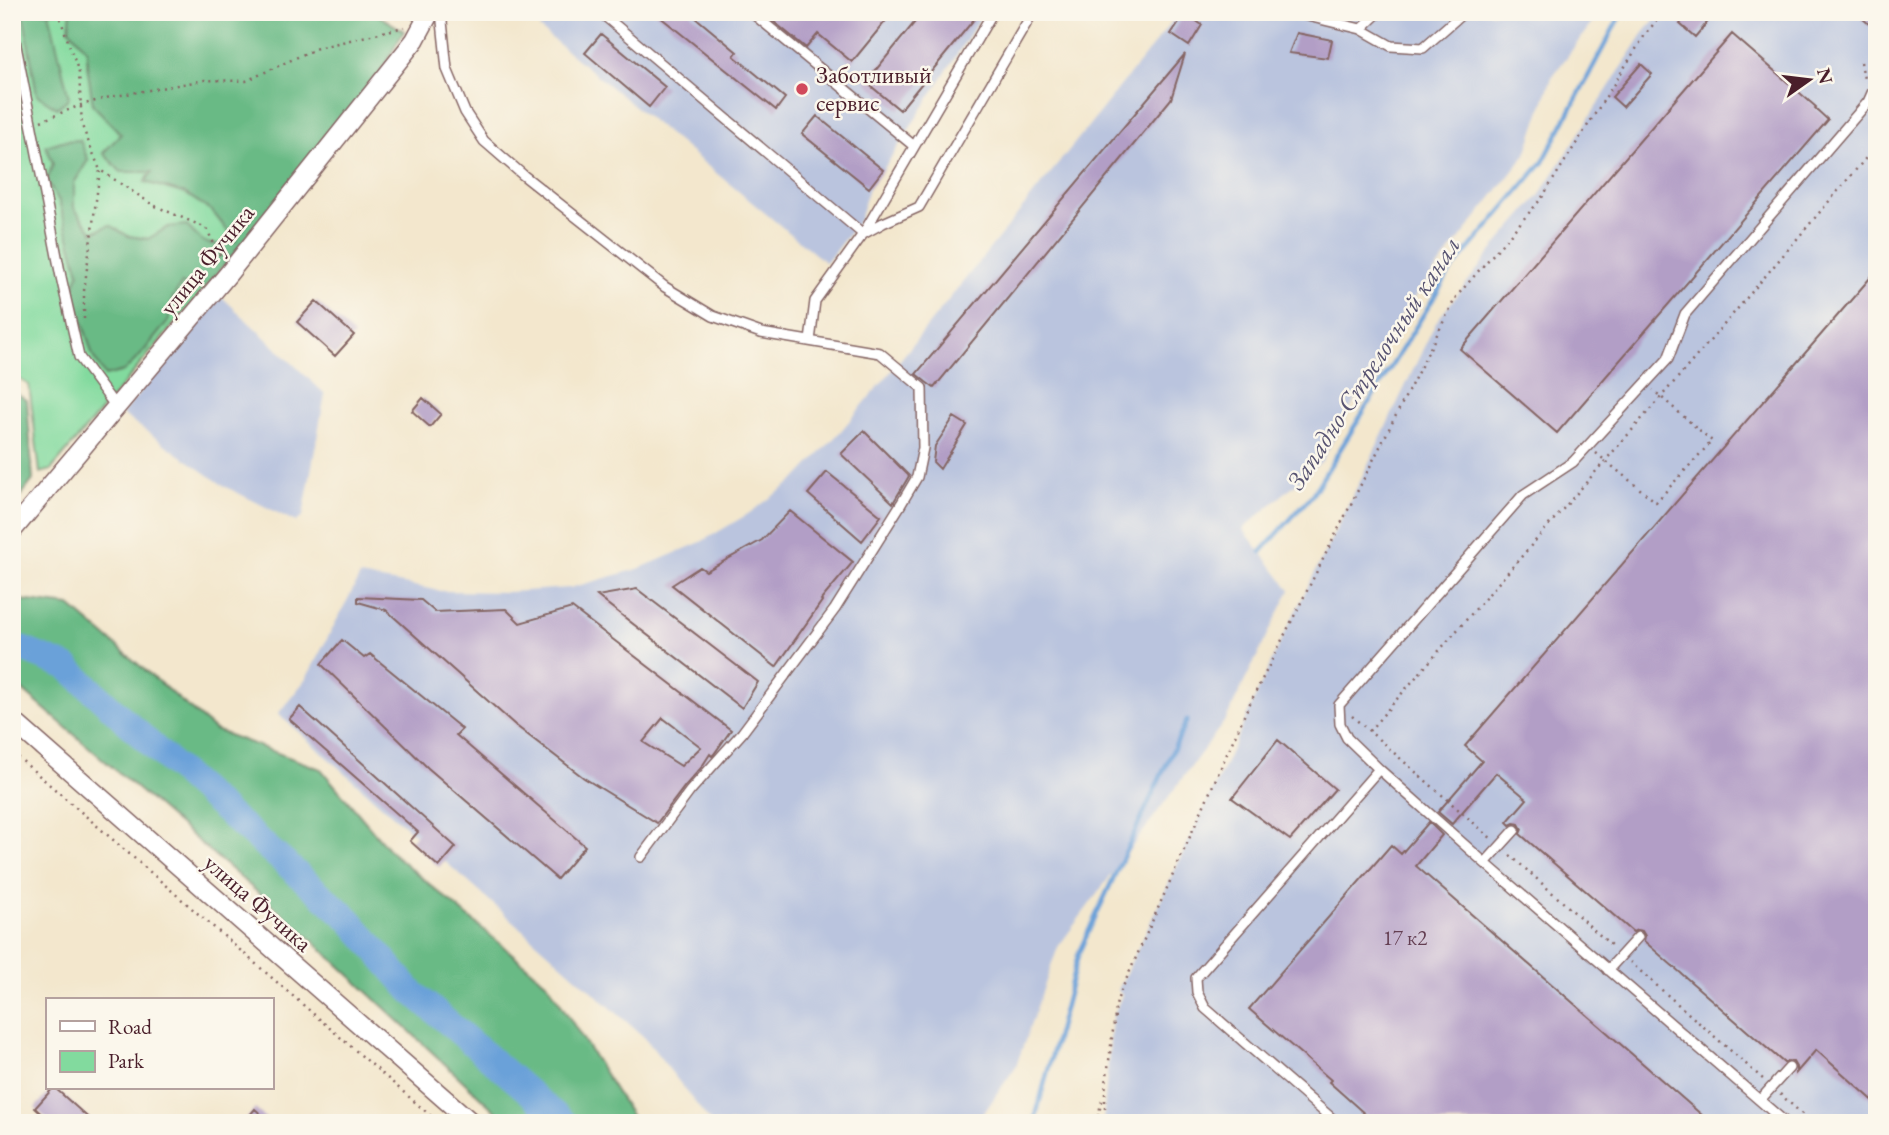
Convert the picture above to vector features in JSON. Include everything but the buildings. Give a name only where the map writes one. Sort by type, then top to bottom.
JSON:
[{"type":"street","name":"улица Фучика","points":[[12,531],[229,274],[415,40],[427,15]]},
{"type":"street","name":"улица Фучика","points":[[12,720],[472,1123]]},
{"type":"lane","points":[[600,12],[863,234]]},
{"type":"lane","points":[[751,12],[914,146]]},
{"type":"lane","points":[[810,341],[815,301],[863,234],[993,12]]},
{"type":"lane","points":[[863,234],[919,207],[1033,12]]},
{"type":"lane","points":[[1291,12],[1360,29],[1391,46],[1423,47],[1464,12]]},
{"type":"lane","points":[[1360,29],[1379,12]]},
{"type":"lane","points":[[427,15],[465,112],[484,141],[665,287],[713,316],[761,333],[880,353],[922,388],[923,448],[916,477],[835,609],[742,733],[691,791],[641,857]]},
{"type":"lane","points":[[12,25],[79,357],[116,407]]},
{"type":"lane","points":[[1786,1123],[1379,769],[1347,738],[1340,724],[1339,705],[1523,495],[1573,462],[1668,359],[1685,314],[1868,102],[1877,82]]},
{"type":"lane","points":[[1338,1123],[1205,1008],[1197,992],[1196,978],[1379,769]]},
{"type":"lane","points":[[1485,863],[1515,830]]},
{"type":"lane","points":[[1608,970],[1638,937]]},
{"type":"lane","points":[[1760,1100],[1789,1068]]},
{"type":"path","points":[[58,12],[79,73],[82,125],[100,170],[84,291],[84,327]]},
{"type":"path","points":[[1105,1123],[1105,1091],[1117,1000],[1247,709],[1456,297],[1541,199],[1645,34],[1663,12]]},
{"type":"path","points":[[32,124],[110,97],[205,80],[246,82],[317,48],[427,15]]},
{"type":"path","points":[[1369,731],[1877,145]]},
{"type":"path","points":[[100,170],[153,205],[206,228],[229,274]]},
{"type":"path","points":[[1587,446],[1656,502],[1712,441],[1645,383]]},
{"type":"path","points":[[1339,705],[1812,1123]]},
{"type":"path","points":[[12,752],[439,1123]]},
{"type":"path","points":[[1096,1123],[1105,1091]]},
{"type":"shaded area","points":[[552,12],[984,12],[869,188],[859,220],[826,263],[539,28]]},
{"type":"shaded area","points":[[1180,12],[1600,12],[1552,77],[1526,154],[1402,313],[1322,461],[1243,529],[1290,590],[1226,719],[1058,947],[1016,1066],[977,1123],[711,1123],[645,1038],[278,714],[306,679],[360,576],[441,591],[509,592],[570,588],[638,569],[701,542],[748,514],[795,480],[889,374]]},
{"type":"shaded area","points":[[1661,12],[1877,12],[1877,1123],[1103,1123],[1112,1019],[1122,995],[1118,990],[1279,645],[1436,322],[1539,196],[1643,34]]},
{"type":"shaded area","points":[[221,296],[325,394],[303,516],[296,522],[224,486],[122,414]]},
{"type":"green space","points":[[12,12],[71,12],[69,29],[87,50],[87,65],[106,119],[122,134],[104,153],[139,171],[152,172],[145,182],[186,194],[212,211],[236,242],[215,245],[168,227],[149,239],[128,236],[110,225],[93,232],[74,208],[74,183],[88,160],[53,163],[47,181],[59,201],[71,241],[79,273],[73,291],[93,356],[169,320],[173,297],[182,284],[203,290],[51,470],[40,473],[29,385],[12,375],[12,298],[21,273],[12,251]]},
{"type":"green space","points":[[23,12],[49,12],[69,98],[57,108],[37,95]]},
{"type":"green space","points":[[71,12],[373,12],[404,31],[364,101],[203,290],[182,284],[173,297],[169,320],[140,356],[124,371],[105,376],[93,356],[73,291],[79,273],[59,201],[47,181],[53,163],[46,146],[62,141],[80,140],[88,160],[74,183],[74,208],[93,232],[110,225],[128,236],[148,239],[168,227],[186,225],[208,243],[219,245],[236,241],[212,211],[186,194],[145,182],[152,172],[121,172],[103,153],[121,134],[93,105],[87,50],[69,29]]},
{"type":"green space","points":[[12,391],[27,400],[33,480],[12,507]]},
{"type":"green space","points":[[12,599],[70,606],[215,730],[321,769],[390,851],[548,984],[636,1123],[508,1123],[299,928],[12,681]]},
{"type":"waterway","name":"Западно-Стрелочный канал","points":[[1261,552],[1312,495],[1449,273],[1543,162],[1622,12]]},
{"type":"waterway","points":[[12,645],[67,667],[193,783],[349,919],[411,991],[565,1123]]},
{"type":"waterway","name":"Западно-Стрелочный канал","points":[[1034,1123],[1079,952],[1187,720]]},
{"type":"place","name":"Заботливый сервис","points":[[802,89]]}]
